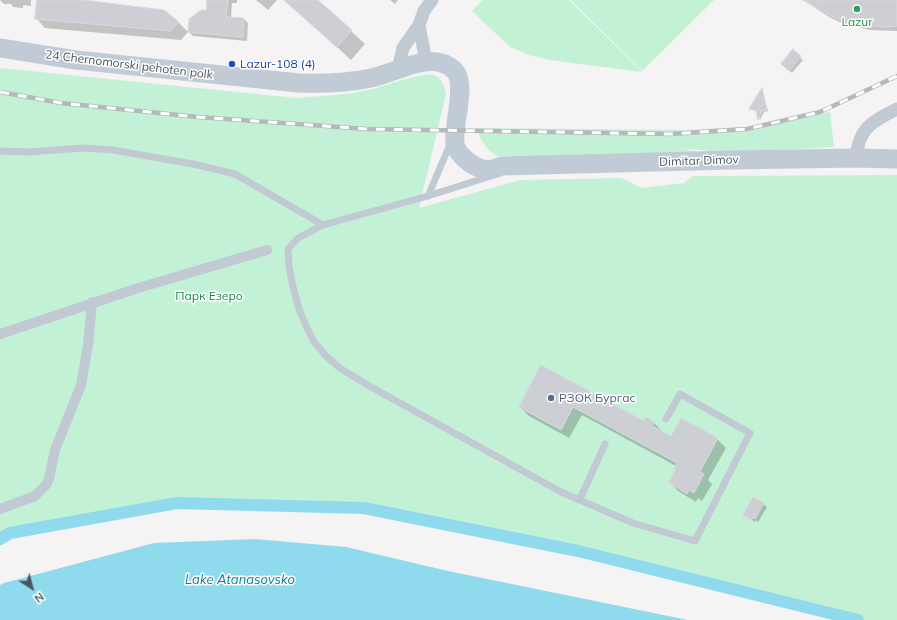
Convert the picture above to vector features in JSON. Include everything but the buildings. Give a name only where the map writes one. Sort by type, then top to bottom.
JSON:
[{"type":"main road","name":"24 Chernomorski pehoten polk","points":[[0,48],[76,60],[299,83],[331,84],[373,78],[398,69],[426,62],[439,62],[448,65],[456,72],[460,82],[456,131]]},
{"type":"main road","name":"Dimitar Dimov","points":[[456,131],[474,154],[483,158],[495,160],[501,166],[856,158],[897,160]]},
{"type":"street","points":[[398,69],[403,48],[419,25],[424,12],[432,0]]},
{"type":"street","points":[[419,25],[426,62]]},
{"type":"street","points":[[856,158],[857,146],[866,128],[874,121],[897,109]]},
{"type":"street","points":[[0,334],[92,302],[267,250]]},
{"type":"street","points":[[0,509],[35,496],[46,486],[49,479],[54,450],[80,391],[88,345],[92,302]]},
{"type":"lane","points":[[428,196],[456,131]]},
{"type":"lane","points":[[0,151],[28,152],[83,148],[113,150],[193,164],[235,174],[324,225]]},
{"type":"lane","points":[[501,166],[498,174],[428,196],[324,225],[298,238],[288,249],[289,266],[299,309],[314,342],[326,357],[342,369],[373,388],[561,492],[633,523],[695,541],[750,433],[680,394],[666,419]]},
{"type":"lane","points":[[580,499],[605,444]]},
{"type":"green space","points":[[483,0],[569,0],[642,72],[550,60],[529,55],[510,47],[472,11]]},
{"type":"green space","points":[[571,0],[714,0],[642,71]]},
{"type":"green space","name":"Парк Езеро","points":[[0,68],[296,98],[354,93],[412,77],[427,75],[436,76],[441,80],[446,94],[419,208],[520,180],[621,178],[642,188],[684,183],[693,176],[897,175],[897,620],[857,620],[486,532],[364,508],[171,501],[11,533],[0,539]]},
{"type":"green space","points":[[830,112],[834,147],[730,153],[680,148],[729,159],[497,156],[486,147],[476,128],[685,130],[761,126]]},
{"type":"water","name":"Lake Atanasovsko","points":[[255,539],[346,547],[448,571],[688,620],[0,620],[0,585],[4,583],[154,543]]},
{"type":"waterway","points":[[0,539],[10,533],[177,503],[364,508],[578,551],[858,620]]},
{"type":"railway","points":[[0,92],[61,103],[198,117],[367,129],[671,134],[747,129],[820,112],[897,76]]},
{"type":"place","name":"Lazur","points":[[857,9]]},
{"type":"place","name":"Lazur-108 (4)","points":[[232,64]]},
{"type":"place","name":"РЗОК Бургас","points":[[551,398]]}]
